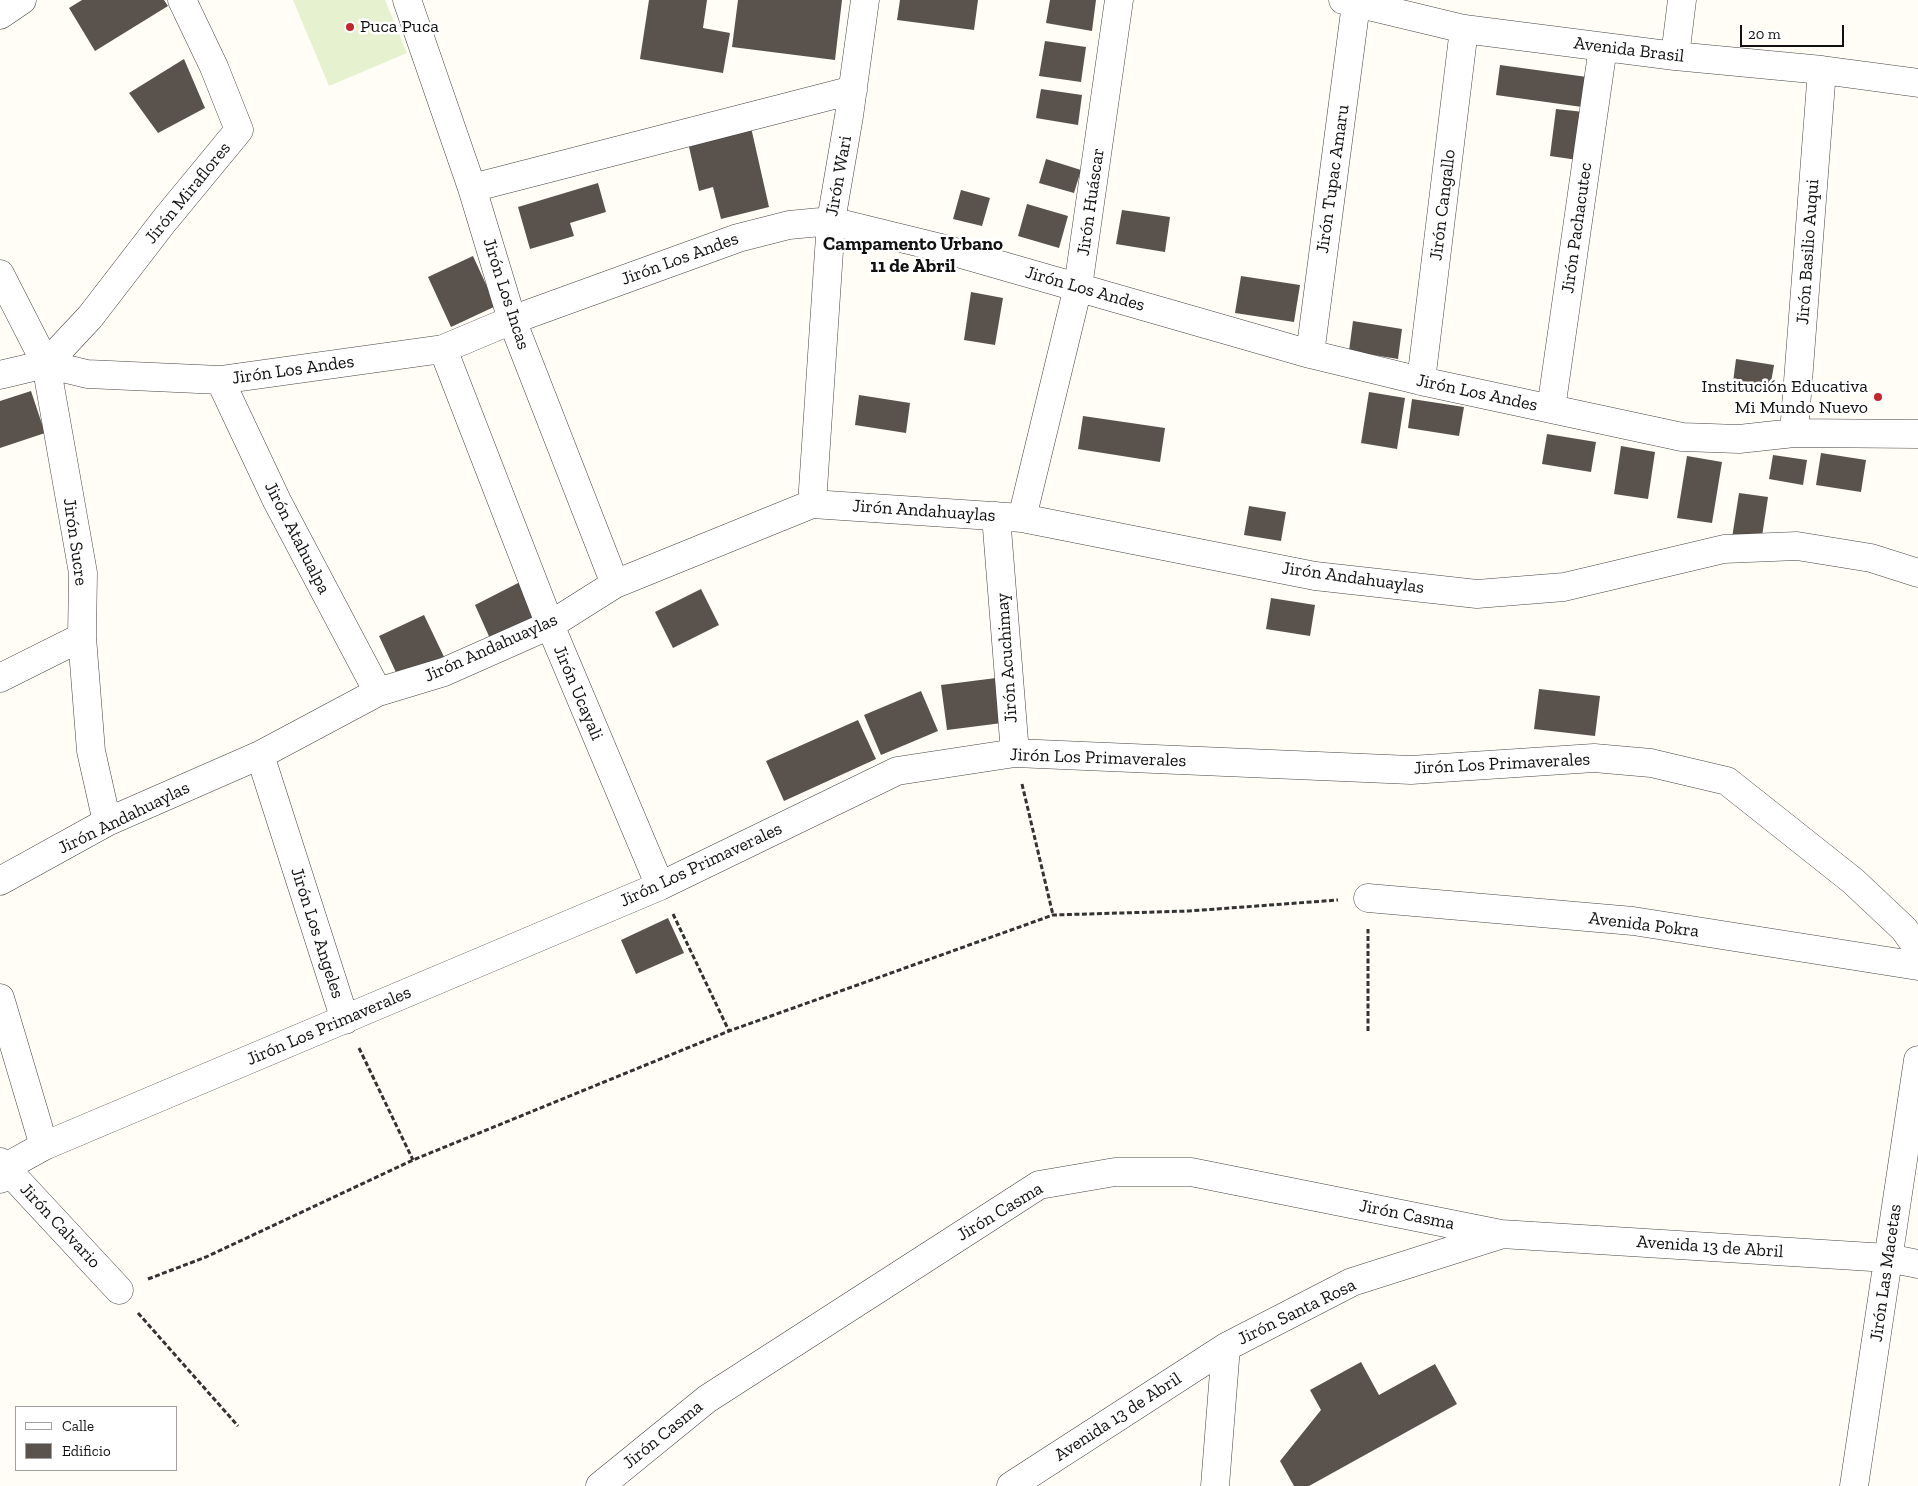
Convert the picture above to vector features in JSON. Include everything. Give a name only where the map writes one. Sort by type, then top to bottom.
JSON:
[{"type":"street","points":[[0,15],[22,0]]},
{"type":"street","name":"Jirón Miraflores","points":[[46,364],[90,317],[164,221],[239,130],[214,67],[182,0]]},
{"type":"street","name":"Jirón Los Incas","points":[[407,0],[472,188],[512,320],[615,584]]},
{"type":"street","name":"Jirón Wari","points":[[812,504],[831,221],[853,90],[865,0]]},
{"type":"street","name":"Jirón Huáscar","points":[[1009,517],[1078,287],[1119,0]]},
{"type":"street","points":[[1675,56],[1682,0]]},
{"type":"street","name":"Avenida Brasil","points":[[1350,2],[1464,29],[1675,56],[1822,70],[1918,83]]},
{"type":"street","name":"Jirón Tupac Amaru","points":[[1310,354],[1350,2]]},
{"type":"street","name":"Jirón Cangallo","points":[[1421,381],[1464,29]]},
{"type":"street","name":"Jirón Pachacutec","points":[[1551,409],[1604,47]]},
{"type":"street","name":"Jirón Basilio Auqui","points":[[1794,433],[1822,70]]},
{"type":"street","points":[[472,188],[853,90]]},
{"type":"street","name":"Jirón Los Andes","points":[[0,375],[46,364],[87,374],[220,380],[443,349],[512,320],[738,238],[789,225],[831,221],[937,247],[1310,354],[1421,381],[1682,437],[1739,439],[1794,433],[1918,434]]},
{"type":"street","name":"Jirón Sucre","points":[[0,274],[46,364],[83,573],[82,637],[91,751],[107,822]]},
{"type":"street","name":"Jirón Ucayali","points":[[443,349],[550,625],[660,886]]},
{"type":"street","name":"Jirón Atahualpa","points":[[220,380],[277,501],[378,692]]},
{"type":"street","name":"Jirón Andahuaylas","points":[[0,881],[107,822],[260,755],[378,692],[444,672],[550,625],[615,584],[812,504],[1009,517],[1315,576],[1477,594],[1564,587],[1724,549],[1797,546],[1871,558],[1918,573]]},
{"type":"street","name":"Jirón Acuchimay","points":[[1009,517],[1014,753]]},
{"type":"street","points":[[0,678],[82,637]]},
{"type":"street","name":"Jirón Los Primaverales","points":[[1,1168],[44,1146],[660,886],[896,771],[1014,753],[1411,770],[1594,758],[1651,762],[1727,781],[1853,881],[1913,932]]},
{"type":"street","name":"Jirón Los Angeles","points":[[260,755],[345,1020]]},
{"type":"street","name":"Avenida Pokra","points":[[1368,898],[1634,921],[1918,966]]},
{"type":"street","points":[[0,998],[44,1146]]},
{"type":"street","name":"Jirón Las Macetas","points":[[1854,1486],[1918,1060]]},
{"type":"street","name":"Jirón Calvario","points":[[1,1168],[119,1290]]},
{"type":"street","name":"Jirón Casma","points":[[600,1486],[707,1399],[1039,1185],[1115,1172],[1191,1172],[1501,1234]]},
{"type":"street","name":"Avenida 13 de Abril","points":[[1501,1234],[1888,1258],[1918,1264]]},
{"type":"street","name":"Jirón Santa Rosa","points":[[1215,1486],[1226,1347],[1352,1282],[1501,1234]]},
{"type":"street","name":"Avenida 13 de Abril","points":[[1011,1486],[1226,1347]]},
{"type":"path","points":[[1014,753],[1053,915]]},
{"type":"path","points":[[660,886],[729,1031]]},
{"type":"path","points":[[238,1426],[119,1290],[206,1256],[413,1160],[729,1031],[1053,915],[1189,911],[1368,898],[1368,1031]]},
{"type":"path","name":"Jirón Los Angeles","points":[[345,1020],[413,1160]]},
{"type":"green space","name":"Puca Puca","points":[[293,0],[385,0],[407,53],[329,86]]},
{"type":"building","points":[[82,0],[164,0],[168,6],[95,51],[69,8]]},
{"type":"building","points":[[649,0],[707,0],[703,28],[730,33],[723,73],[640,59]]},
{"type":"building","points":[[738,0],[842,0],[835,60],[732,47]]},
{"type":"building","points":[[900,0],[978,0],[974,30],[897,20]]},
{"type":"building","points":[[1050,0],[1096,0],[1092,31],[1046,23]]},
{"type":"building","points":[[1045,41],[1086,47],[1081,82],[1039,76]]},
{"type":"building","points":[[184,59],[205,108],[158,133],[129,93]]},
{"type":"building","points":[[1500,65],[1587,77],[1582,107],[1496,95]]},
{"type":"building","points":[[1041,89],[1082,95],[1078,125],[1036,118]]},
{"type":"building","points":[[1556,109],[1584,112],[1578,160],[1550,156]]},
{"type":"building","points":[[750,123],[769,207],[721,219],[713,187],[699,191],[687,138]]},
{"type":"building","points":[[1046,159],[1081,170],[1074,193],[1039,183]]},
{"type":"building","points":[[598,183],[606,212],[570,223],[574,236],[530,249],[518,207]]},
{"type":"building","points":[[961,190],[990,198],[982,226],[953,219]]},
{"type":"building","points":[[1027,204],[1068,216],[1059,248],[1018,236]]},
{"type":"building","points":[[1122,210],[1170,217],[1165,252],[1116,244]]},
{"type":"building","points":[[473,256],[496,306],[451,327],[428,277]]},
{"type":"building","points":[[1241,276],[1300,285],[1294,322],[1235,313]]},
{"type":"building","points":[[971,292],[1003,298],[995,345],[964,340]]},
{"type":"building","points":[[1353,321],[1402,329],[1398,359],[1349,351]]},
{"type":"building","points":[[1736,359],[1774,365],[1770,388],[1733,382]]},
{"type":"building","points":[[31,391],[45,433],[0,448],[0,401]]},
{"type":"building","points":[[1369,392],[1405,398],[1397,449],[1361,443]]},
{"type":"building","points":[[859,395],[910,403],[906,433],[855,425]]},
{"type":"building","points":[[1412,399],[1464,407],[1459,436],[1408,428]]},
{"type":"building","points":[[1083,416],[1165,428],[1160,462],[1078,449]]},
{"type":"building","points":[[1547,434],[1596,442],[1591,472],[1542,464]]},
{"type":"building","points":[[1621,446],[1655,452],[1648,499],[1614,494]]},
{"type":"building","points":[[1821,453],[1866,460],[1861,492],[1816,485]]},
{"type":"building","points":[[1773,455],[1807,460],[1803,485],[1769,479]]},
{"type":"building","points":[[1687,456],[1722,462],[1712,523],[1677,518]]},
{"type":"building","points":[[1739,493],[1768,497],[1761,543],[1732,538]]},
{"type":"building","points":[[1249,506],[1286,512],[1281,541],[1244,535]]},
{"type":"building","points":[[522,581],[541,619],[492,643],[475,605]]},
{"type":"building","points":[[701,589],[719,625],[673,648],[655,612]]},
{"type":"building","points":[[1271,598],[1315,605],[1310,636],[1266,629]]},
{"type":"building","points":[[424,615],[446,661],[401,683],[379,636]]},
{"type":"building","points":[[996,678],[1002,723],[947,730],[941,685]]},
{"type":"building","points":[[1539,689],[1600,696],[1595,736],[1534,729]]},
{"type":"building","points":[[921,691],[938,731],[881,755],[864,715]]},
{"type":"building","points":[[858,720],[876,759],[784,801],[766,761]]},
{"type":"building","points":[[668,918],[684,953],[636,974],[621,940]]},
{"type":"building","points":[[1361,1362],[1379,1395],[1435,1364],[1457,1404],[1309,1486],[1294,1486],[1280,1461],[1321,1410],[1310,1390]]},
{"type":"place","name":"Puca Puca","points":[[350,27]]},
{"type":"place","name":"Institución Educativa Mi Mundo Nuevo","points":[[1878,397]]},
{"type":"district","name":"Campamento Urbano 11 de Abril","points":[[913,256]]}]
